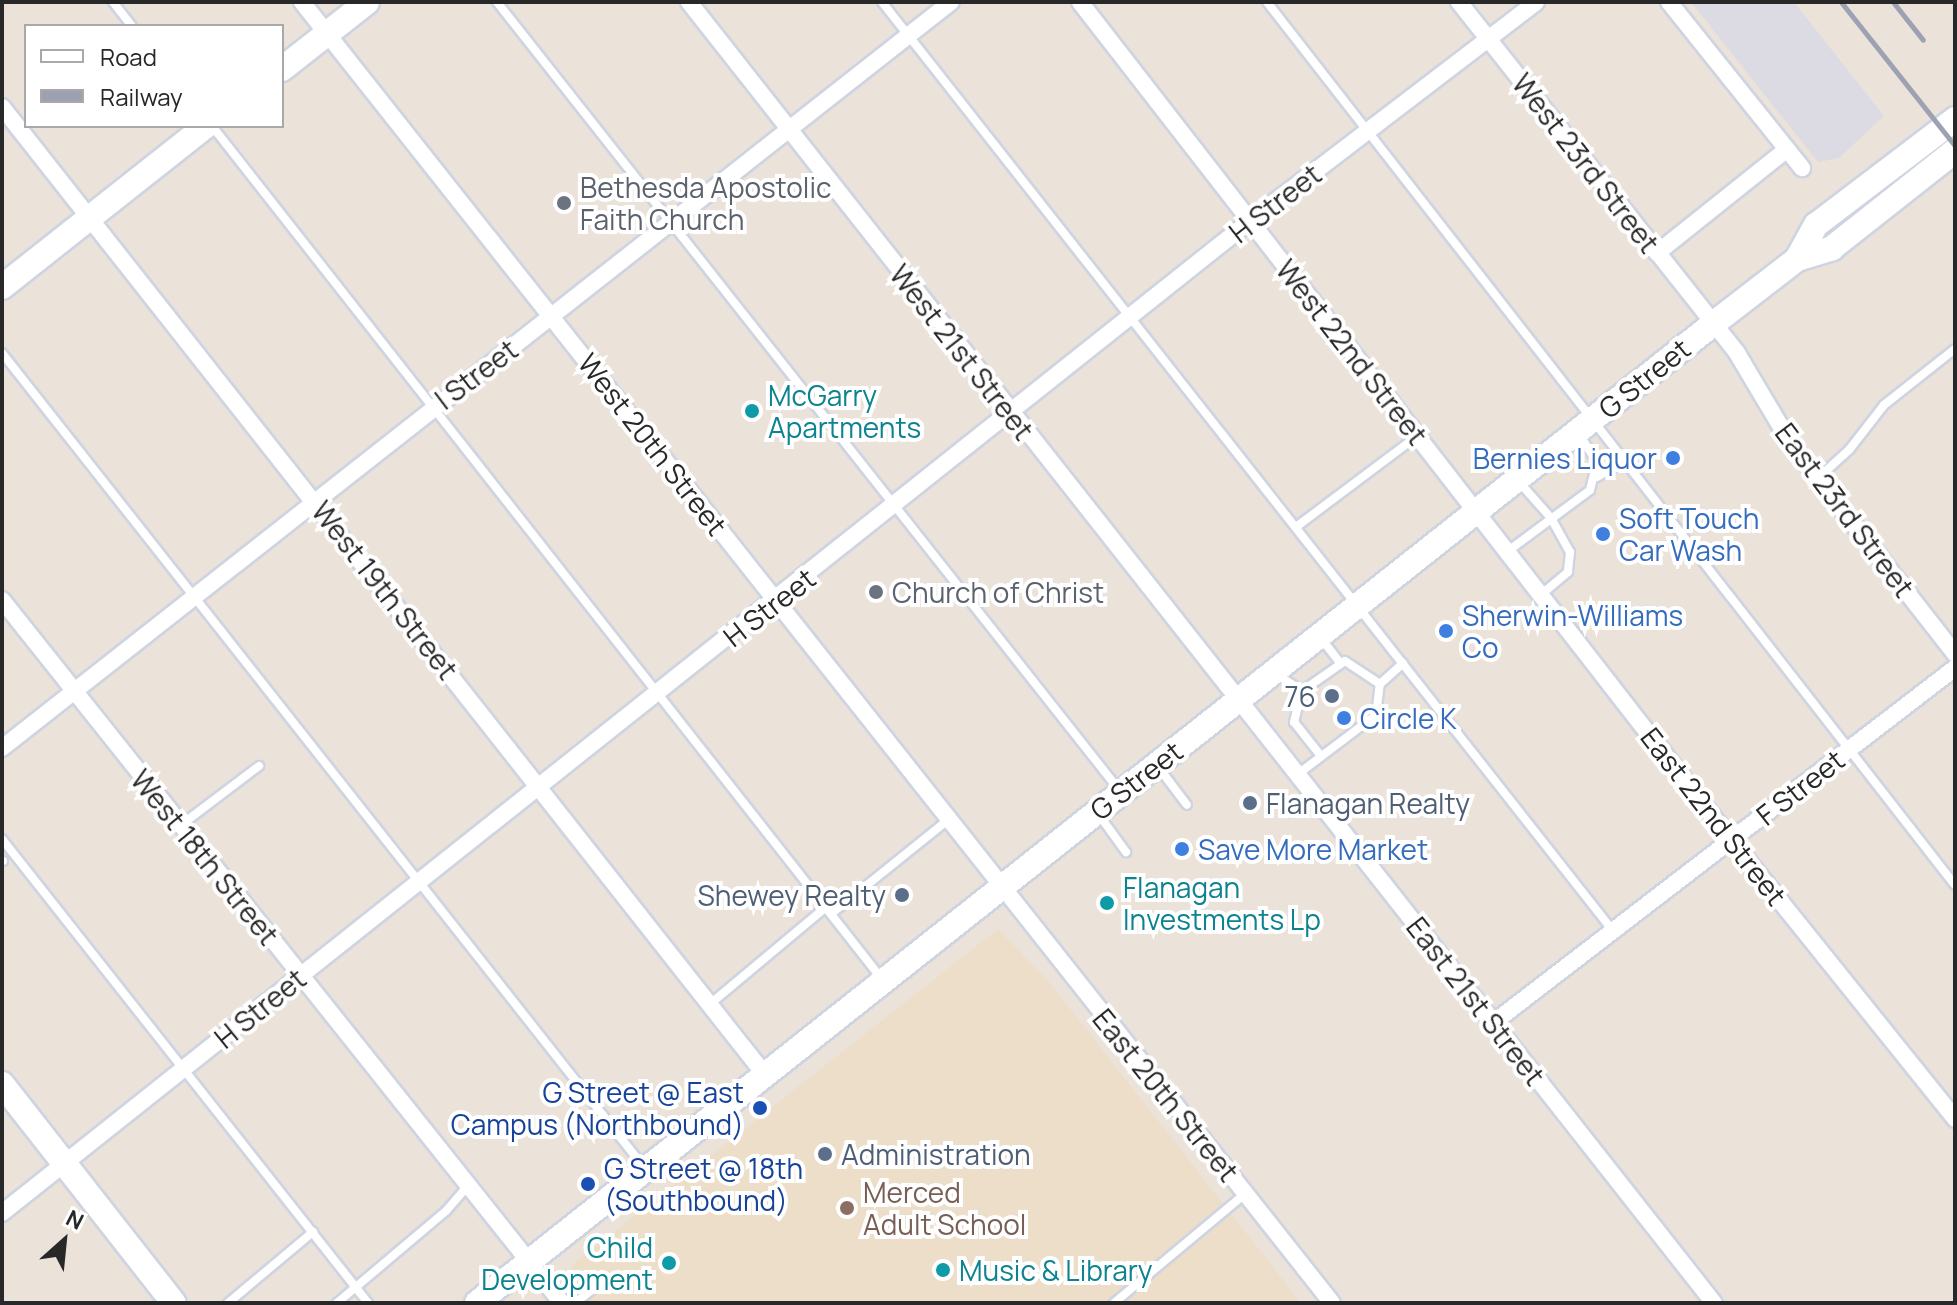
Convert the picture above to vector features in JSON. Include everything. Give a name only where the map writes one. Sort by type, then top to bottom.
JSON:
[{"type":"main road","points":[[284,67],[367,2]]},
{"type":"main road","name":"G Street","points":[[1797,259],[1816,225],[1955,119]]},
{"type":"main road","points":[[2,287],[206,128]]},
{"type":"main road","name":"G Street","points":[[477,1303],[1713,324],[1797,259],[1832,248],[1955,151]]},
{"type":"main road","points":[[2,1084],[173,1302]]},
{"type":"street","name":"West 20th Street","points":[[302,2],[1002,886]]},
{"type":"street","name":"West 21st Street","points":[[689,2],[1010,414],[1239,699]]},
{"type":"street","name":"I Street","points":[[2,748],[951,2]]},
{"type":"street","name":"West 22nd Street","points":[[1080,2],[1476,511]]},
{"type":"street","name":"West 23rd Street","points":[[1459,2],[1713,324]]},
{"type":"street","name":"H Street","points":[[2,1213],[894,509],[1250,221],[1536,2]]},
{"type":"street","points":[[1669,2],[1802,168]]},
{"type":"street","name":"West 19th Street","points":[[2,107],[316,501],[765,1075]]},
{"type":"street","points":[[1657,253],[1786,150]]},
{"type":"street","name":"East 23rd Street","points":[[1713,324],[1817,478],[1955,654]]},
{"type":"street","name":"East 22nd Street","points":[[1476,511],[1731,840],[1955,1119]]},
{"type":"street","name":"West 18th Street","points":[[2,600],[562,1303]]},
{"type":"street","name":"F Street","points":[[1493,1023],[1955,668]]},
{"type":"street","name":"East 21st Street","points":[[1239,699],[1714,1303]]},
{"type":"street","name":"East 20th Street","points":[[1002,886],[1332,1303]]},
{"type":"lane","points":[[113,2],[130,24]]},
{"type":"lane","points":[[497,2],[894,509],[1121,792]]},
{"type":"lane","points":[[882,2],[1613,931]]},
{"type":"lane","points":[[1267,2],[1586,425],[1626,460],[1955,885]]},
{"type":"lane","points":[[211,128],[430,409],[659,692],[883,981]]},
{"type":"lane","points":[[1817,478],[1849,450],[1884,405],[1955,349]]},
{"type":"lane","points":[[2,353],[646,1169]]},
{"type":"lane","points":[[1586,425],[1597,477]]},
{"type":"lane","points":[[1296,527],[1417,436]]},
{"type":"lane","points":[[1508,551],[1590,490],[1597,477],[1626,460]]},
{"type":"lane","points":[[1517,479],[1551,518],[1570,552],[1568,572],[1542,594]]},
{"type":"lane","points":[[1319,635],[1339,661],[1380,684]]},
{"type":"lane","points":[[1321,756],[1294,722],[1302,691],[1339,661]]},
{"type":"lane","points":[[1298,774],[1376,715],[1380,684],[1403,663]]},
{"type":"lane","points":[[1273,672],[1302,691]]},
{"type":"lane","points":[[1157,764],[1187,805]]},
{"type":"lane","points":[[180,826],[259,766]]},
{"type":"lane","points":[[1096,811],[1126,852]]},
{"type":"lane","points":[[710,1004],[950,819]]},
{"type":"lane","points":[[2,839],[368,1303]]},
{"type":"lane","points":[[337,1303],[469,1185]]},
{"type":"lane","points":[[1114,1303],[1245,1194]]},
{"type":"lane","points":[[228,1303],[313,1232]]},
{"type":"lane","points":[[575,1303],[601,1283]]},
{"type":"shaded area","points":[[1691,2],[1794,2],[1884,116],[1839,158],[1818,162]]},
{"type":"shaded area","points":[[998,929],[1049,982],[1301,1303],[589,1303],[569,1278],[572,1265]]},
{"type":"railway","points":[[1841,2],[1955,146]]},
{"type":"railway","points":[[1893,2],[1923,40]]},
{"type":"place","name":"Bethesda Apostolic Faith Church","points":[[564,203]]},
{"type":"place","name":"McGarry Apartments","points":[[752,411]]},
{"type":"place","name":"Bernies Liquor","points":[[1673,458]]},
{"type":"place","name":"Soft Touch Car Wash","points":[[1603,534]]},
{"type":"place","name":"Church of Christ","points":[[876,592]]},
{"type":"place","name":"Sherwin-Williams Co","points":[[1446,631]]},
{"type":"place","name":"76","points":[[1332,696]]},
{"type":"place","name":"Circle K","points":[[1344,718]]},
{"type":"place","name":"Flanagan Realty","points":[[1250,803]]},
{"type":"place","name":"Save More Market","points":[[1182,849]]},
{"type":"place","name":"Shewey Realty","points":[[902,895]]},
{"type":"place","name":"Flanagan Investments Lp","points":[[1107,903]]},
{"type":"place","name":"G Street @ East Campus (Northbound)","points":[[760,1108]]},
{"type":"place","name":"Administration","points":[[825,1154]]},
{"type":"place","name":"G Street @ 18th (Southbound)","points":[[588,1184]]},
{"type":"place","name":"Merced Adult School","points":[[847,1208]]},
{"type":"place","name":"Child Development","points":[[669,1263]]},
{"type":"place","name":"Music & Library","points":[[943,1270]]}]
